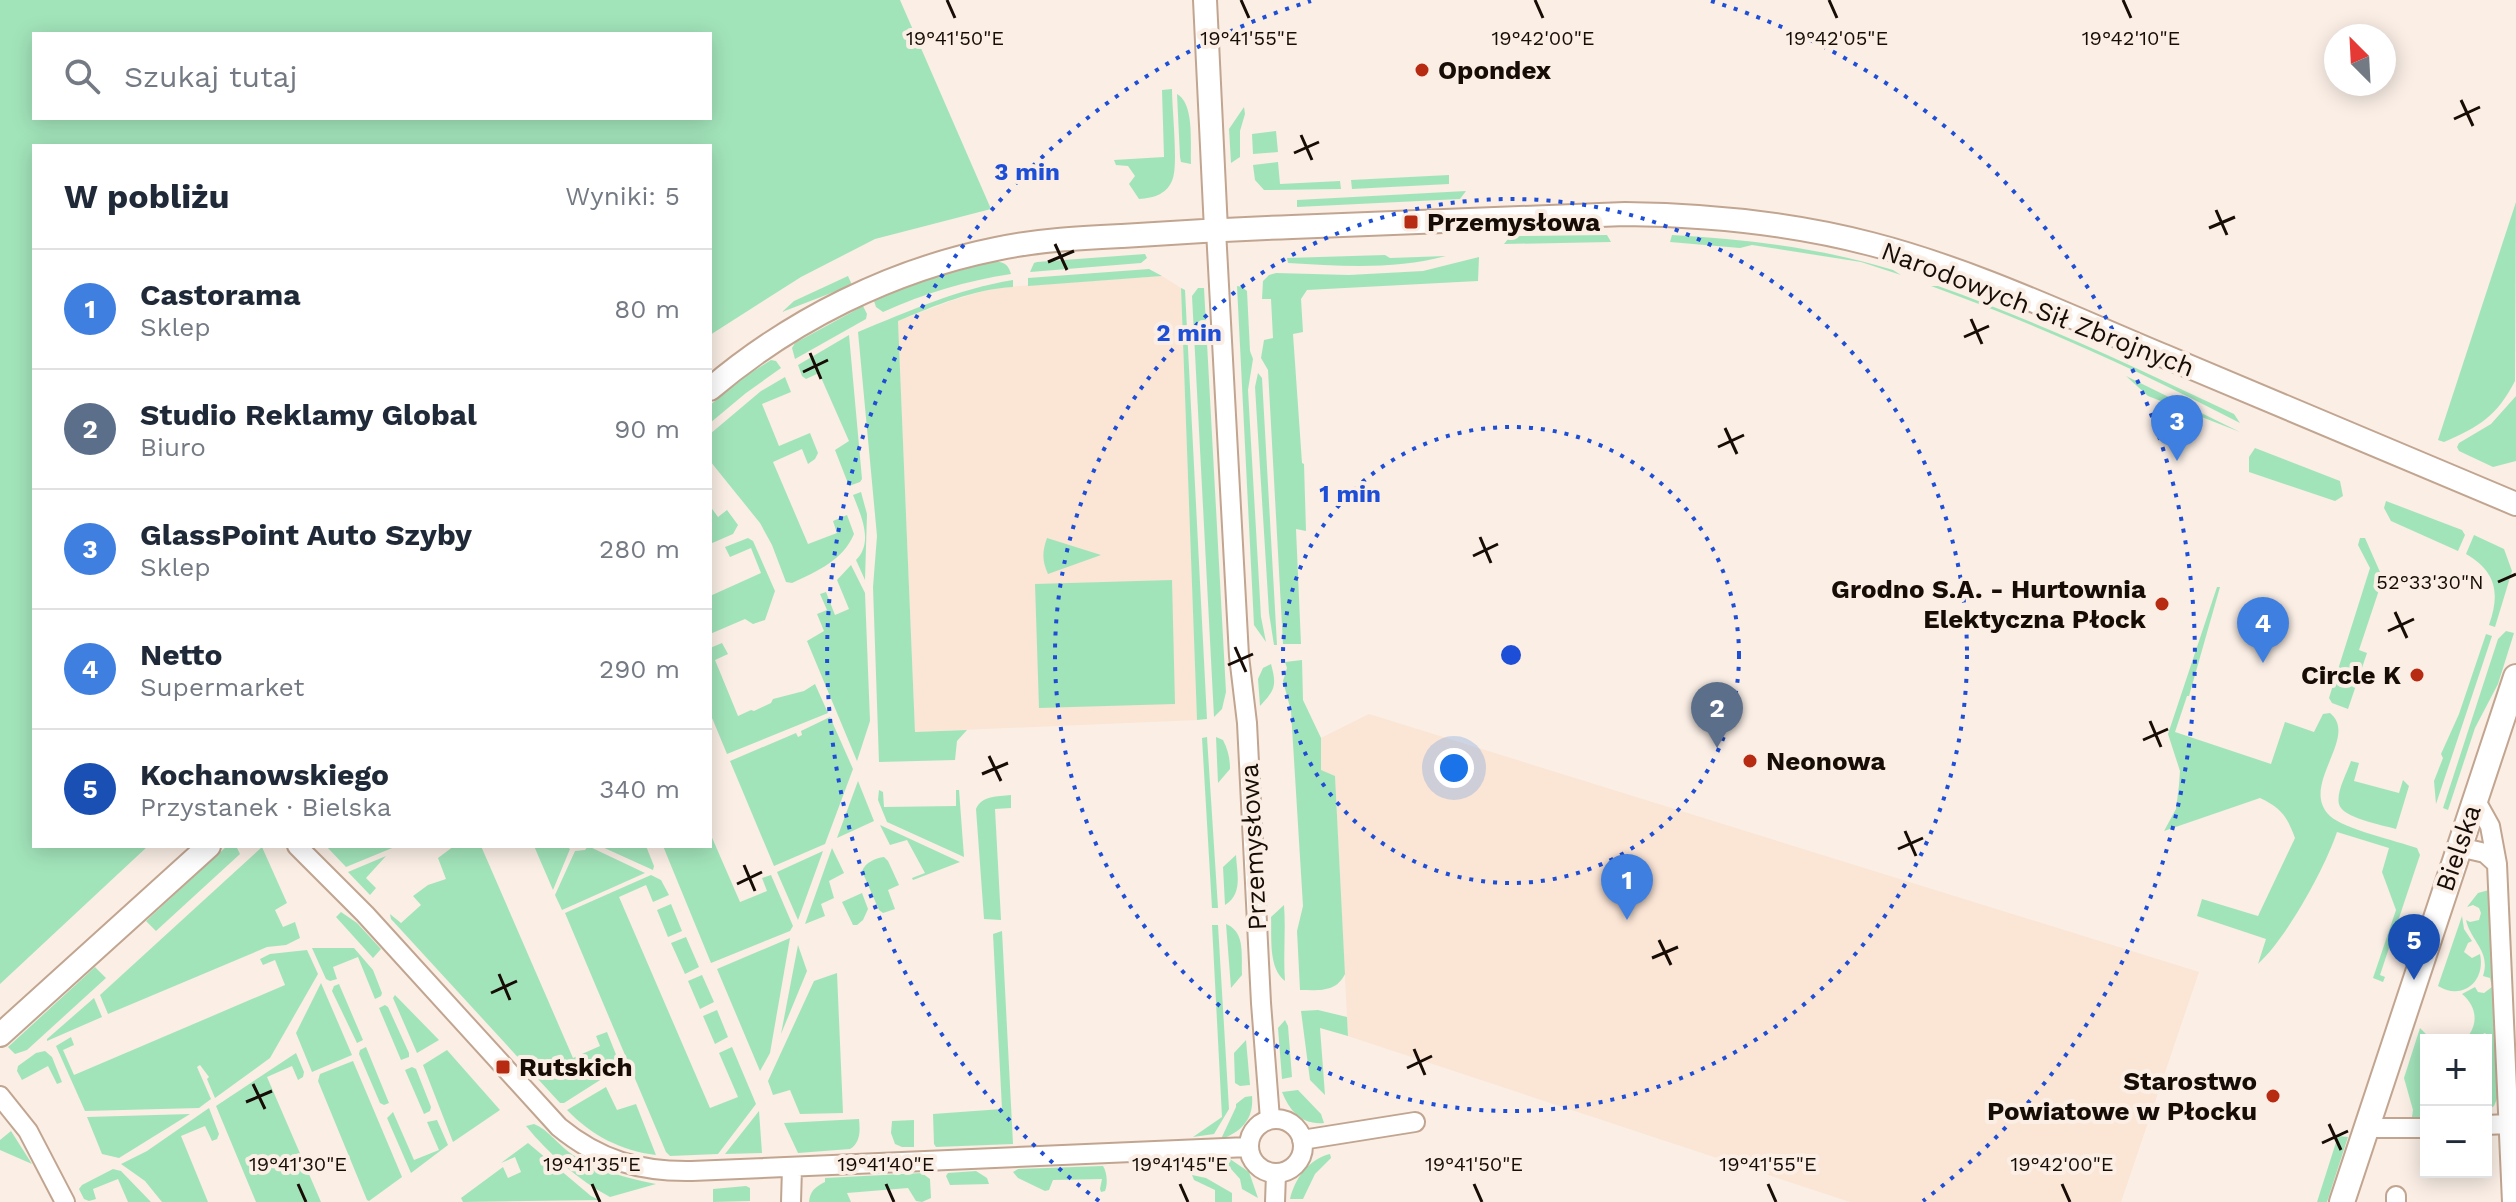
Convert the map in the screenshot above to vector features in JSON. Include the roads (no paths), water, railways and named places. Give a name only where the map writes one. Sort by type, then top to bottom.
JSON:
[{"type":"main road","name":"Bielska","points":[[2342,1202],[2516,677]]},
{"type":"street","name":"Przemysłowa","points":[[1205,0],[1239,656],[1247,723],[1270,1119]]},
{"type":"street","name":"Narodowych Sił Zbrojnych","points":[[712,387],[800,325],[864,292],[929,266],[987,250],[1030,243],[1216,230],[1663,215],[1749,222],[1847,238],[1926,260],[2038,303],[2516,504]]},
{"type":"street","points":[[2475,799],[2490,826],[2497,864],[2512,1202]]},
{"type":"street","points":[[2459,847],[2485,853],[2497,864]]},
{"type":"street","points":[[0,1035],[207,848]]},
{"type":"street","points":[[299,848],[365,914],[559,1127],[579,1143],[641,1168],[664,1172],[792,1168],[1248,1147]]},
{"type":"street","points":[[0,1096],[28,1131],[65,1202]]},
{"type":"street","points":[[1270,1119],[1291,1123],[1302,1140],[1300,1159],[1285,1172],[1265,1172],[1250,1157],[1248,1147],[1254,1129],[1270,1119]]},
{"type":"street","points":[[1302,1140],[1415,1122]]},
{"type":"street","points":[[2366,1128],[2420,1128]]},
{"type":"street","points":[[791,1202],[792,1168]]},
{"type":"street","points":[[1275,1202],[1276,1174]]},
{"type":"place","name":"Opondex","points":[[1422,70]]},
{"type":"place","name":"Przemysłowa","points":[[1411,222]]},
{"type":"place","name":"GlassPoint Auto Szyby","points":[[2177,461]]},
{"type":"place","name":"Grodno S.A. - Hurtownia Elektyczna Płock","points":[[2162,604]]},
{"type":"place","name":"Netto","points":[[2263,663]]},
{"type":"place","name":"Circle K","points":[[2417,675]]},
{"type":"place","name":"Studio Reklamy Global","points":[[1717,748]]},
{"type":"place","name":"Neonowa","points":[[1750,761]]},
{"type":"place","name":"Castorama","points":[[1627,920]]},
{"type":"place","name":"Kochanowskiego","points":[[2414,980]]},
{"type":"place","name":"Rutskich","points":[[503,1067]]},
{"type":"place","name":"Starostwo Powiatowe w Płocku","points":[[2273,1096]]}]
